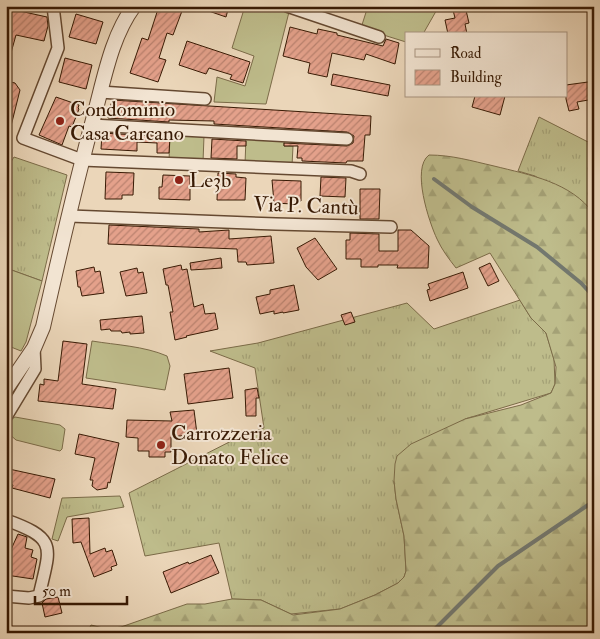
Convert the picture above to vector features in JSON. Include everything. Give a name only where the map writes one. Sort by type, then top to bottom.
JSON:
[{"type":"street","points":[[54,6],[58,48],[23,138],[82,160],[351,171],[360,174]]},
{"type":"street","points":[[6,389],[34,348],[43,327],[100,92],[119,33],[134,6]]},
{"type":"street","points":[[287,6],[379,37]]},
{"type":"street","points":[[100,92],[205,99]]},
{"type":"street","points":[[92,124],[347,139]]},
{"type":"street","name":"Via P. Cantù","points":[[70,216],[391,227]]},
{"type":"street","points":[[6,417],[35,369],[34,348]]},
{"type":"street","points":[[6,520],[31,529],[42,538],[48,547],[38,596],[29,598],[6,596]]},
{"type":"green space","points":[[245,6],[270,6],[289,12],[266,104],[214,102],[217,77],[245,86],[254,56],[232,48]]},
{"type":"green space","points":[[368,6],[439,6],[424,32],[405,32],[405,42],[361,28]]},
{"type":"green space","points":[[539,117],[594,145],[594,215],[535,176],[518,171]]},
{"type":"green space","points":[[170,135],[204,136],[203,162],[169,161]]},
{"type":"green space","points":[[246,138],[284,140],[284,146],[293,146],[292,166],[245,164]]},
{"type":"green space","points":[[429,155],[470,160],[549,181],[574,194],[594,214],[594,633],[87,633],[91,625],[107,629],[121,627],[187,604],[205,604],[232,599],[261,600],[293,615],[340,609],[375,595],[398,583],[404,577],[406,571],[404,536],[394,481],[397,456],[411,444],[465,419],[521,405],[551,393],[555,384],[556,367],[546,333],[531,318],[490,253],[456,268],[439,243],[423,196],[422,171],[424,162]]},
{"type":"green space","points":[[14,157],[67,175],[42,281],[6,268],[6,170]]},
{"type":"green space","points":[[6,268],[42,281],[26,342],[21,351],[6,345]]},
{"type":"green space","points":[[520,300],[531,318],[546,333],[554,359],[555,384],[551,393],[465,419],[394,481],[404,536],[406,571],[404,577],[398,583],[375,595],[340,609],[291,614],[261,600],[232,599],[219,543],[145,556],[129,493],[245,434],[264,428],[255,368],[210,351],[258,343],[407,303],[434,329]]},
{"type":"green space","points":[[92,341],[139,348],[167,356],[170,366],[165,390],[86,378]]},
{"type":"green space","points":[[15,417],[60,425],[65,429],[62,449],[60,451],[16,440],[8,433],[9,422]]},
{"type":"green space","points":[[120,496],[124,507],[67,517],[58,541],[52,539],[62,498]]},
{"type":"building","points":[[159,6],[169,6],[182,11],[173,35],[167,33],[159,58],[166,60],[158,82],[130,73],[142,38],[148,40]]},
{"type":"building","points":[[200,6],[229,6],[226,17],[200,8]]},
{"type":"building","points":[[452,6],[465,6],[469,23],[465,24],[467,32],[448,32],[445,20],[455,18]]},
{"type":"building","points":[[6,8],[47,17],[48,26],[44,41],[16,35],[9,60],[6,59]]},
{"type":"building","points":[[76,14],[103,22],[96,44],[69,37]]},
{"type":"building","points":[[290,27],[317,34],[318,29],[383,46],[386,39],[399,43],[395,64],[366,54],[364,60],[332,53],[327,77],[308,73],[310,63],[283,56]]},
{"type":"building","points":[[187,41],[250,62],[243,83],[230,79],[232,75],[209,68],[206,74],[179,65]]},
{"type":"building","points":[[65,58],[92,65],[86,89],[59,82]]},
{"type":"building","points":[[333,74],[390,85],[388,96],[331,85]]},
{"type":"building","points":[[6,81],[15,83],[20,90],[10,130],[6,129]]},
{"type":"building","points":[[588,82],[594,84],[594,99],[577,102],[579,109],[569,111],[566,99],[568,98],[568,85]]},
{"type":"building","name":"Condominio Casa Carcano","points":[[56,97],[79,105],[72,127],[69,126],[62,145],[39,135]]},
{"type":"building","points":[[474,98],[504,98],[500,115],[472,107]]},
{"type":"building","points":[[112,100],[371,116],[370,135],[365,135],[363,161],[347,161],[346,163],[302,161],[302,158],[297,158],[298,146],[284,146],[284,143],[347,146],[353,143],[354,136],[347,132],[214,124],[214,121],[169,120],[169,122],[108,118]]},
{"type":"building","points":[[102,133],[170,137],[169,153],[157,153],[157,143],[137,142],[137,151],[101,149]]},
{"type":"building","points":[[212,139],[246,141],[246,146],[237,146],[237,159],[211,158]]},
{"type":"building","points":[[106,172],[134,173],[133,195],[122,195],[122,199],[105,199]]},
{"type":"building","points":[[218,173],[236,174],[236,177],[246,178],[245,200],[217,200]]},
{"type":"building","points":[[163,175],[190,176],[190,200],[159,199],[159,187],[162,187]]},
{"type":"building","points":[[321,177],[346,178],[345,197],[320,196]]},
{"type":"building","points":[[272,180],[301,181],[301,201],[293,201],[293,204],[274,203]]},
{"type":"building","points":[[360,189],[380,189],[379,219],[360,219]]},
{"type":"building","points":[[109,225],[199,229],[199,232],[229,230],[229,239],[271,236],[274,263],[247,265],[246,262],[238,262],[237,249],[108,244]]},
{"type":"building","points":[[398,230],[411,230],[429,246],[428,268],[397,268],[398,265],[361,267],[361,259],[346,259],[346,240],[350,240],[350,233],[379,234],[379,251],[398,251]]},
{"type":"building","points":[[315,238],[337,269],[318,280],[306,267],[297,248]]},
{"type":"building","points":[[221,258],[222,268],[191,270],[190,263]]},
{"type":"building","points":[[490,263],[499,281],[488,286],[479,268]]},
{"type":"building","points":[[181,265],[182,270],[187,269],[194,307],[203,304],[205,314],[215,313],[218,329],[175,340],[170,312],[173,312],[163,269]]},
{"type":"building","points":[[94,267],[95,272],[100,271],[104,293],[82,296],[80,287],[78,287],[76,271]]},
{"type":"building","points":[[137,268],[138,273],[143,272],[147,293],[126,296],[120,272]]},
{"type":"building","points":[[463,272],[468,288],[430,301],[427,290],[430,289],[428,284]]},
{"type":"building","points":[[294,285],[299,310],[274,314],[274,311],[260,314],[256,297],[270,294],[270,290]]},
{"type":"building","points":[[351,312],[355,322],[345,325],[341,315]]},
{"type":"building","points":[[142,316],[144,333],[130,334],[130,332],[122,333],[121,331],[111,331],[110,329],[101,330],[100,320]]},
{"type":"building","points":[[63,341],[87,344],[82,384],[116,389],[113,409],[38,401],[40,384],[44,385],[44,379],[58,381]]},
{"type":"building","points":[[229,368],[233,398],[188,404],[184,374]]},
{"type":"building","points":[[257,388],[259,398],[256,398],[256,416],[246,416],[245,390]]},
{"type":"building","points":[[194,410],[197,434],[171,437],[171,452],[165,452],[165,457],[149,457],[149,451],[138,451],[138,438],[126,437],[127,420],[172,421],[170,412]]},
{"type":"building","points":[[79,434],[119,443],[110,483],[108,482],[107,488],[97,490],[92,486],[93,480],[90,480],[95,458],[75,454]]},
{"type":"building","points":[[9,469],[55,479],[50,498],[12,488],[13,485],[6,483]]},
{"type":"building","points":[[89,518],[90,554],[105,548],[106,552],[112,550],[117,565],[111,567],[112,570],[94,577],[81,542],[73,543],[72,519]]},
{"type":"building","points":[[18,534],[27,537],[25,548],[33,550],[31,557],[37,559],[33,579],[6,575],[9,554]]},
{"type":"building","points":[[211,555],[219,573],[171,593],[163,572]]},
{"type":"building","points":[[58,597],[62,613],[45,617],[42,603],[46,599]]},
{"type":"waterway","points":[[434,179],[472,207],[537,247],[581,283],[594,297]]},
{"type":"waterway","points":[[431,633],[498,566],[594,501]]},
{"type":"place","name":"Condominio Casa Carcano","points":[[60,121]]},
{"type":"place","name":"Le3b","points":[[179,180]]},
{"type":"place","name":"Carrozzeria Donato Felice","points":[[161,445]]}]
